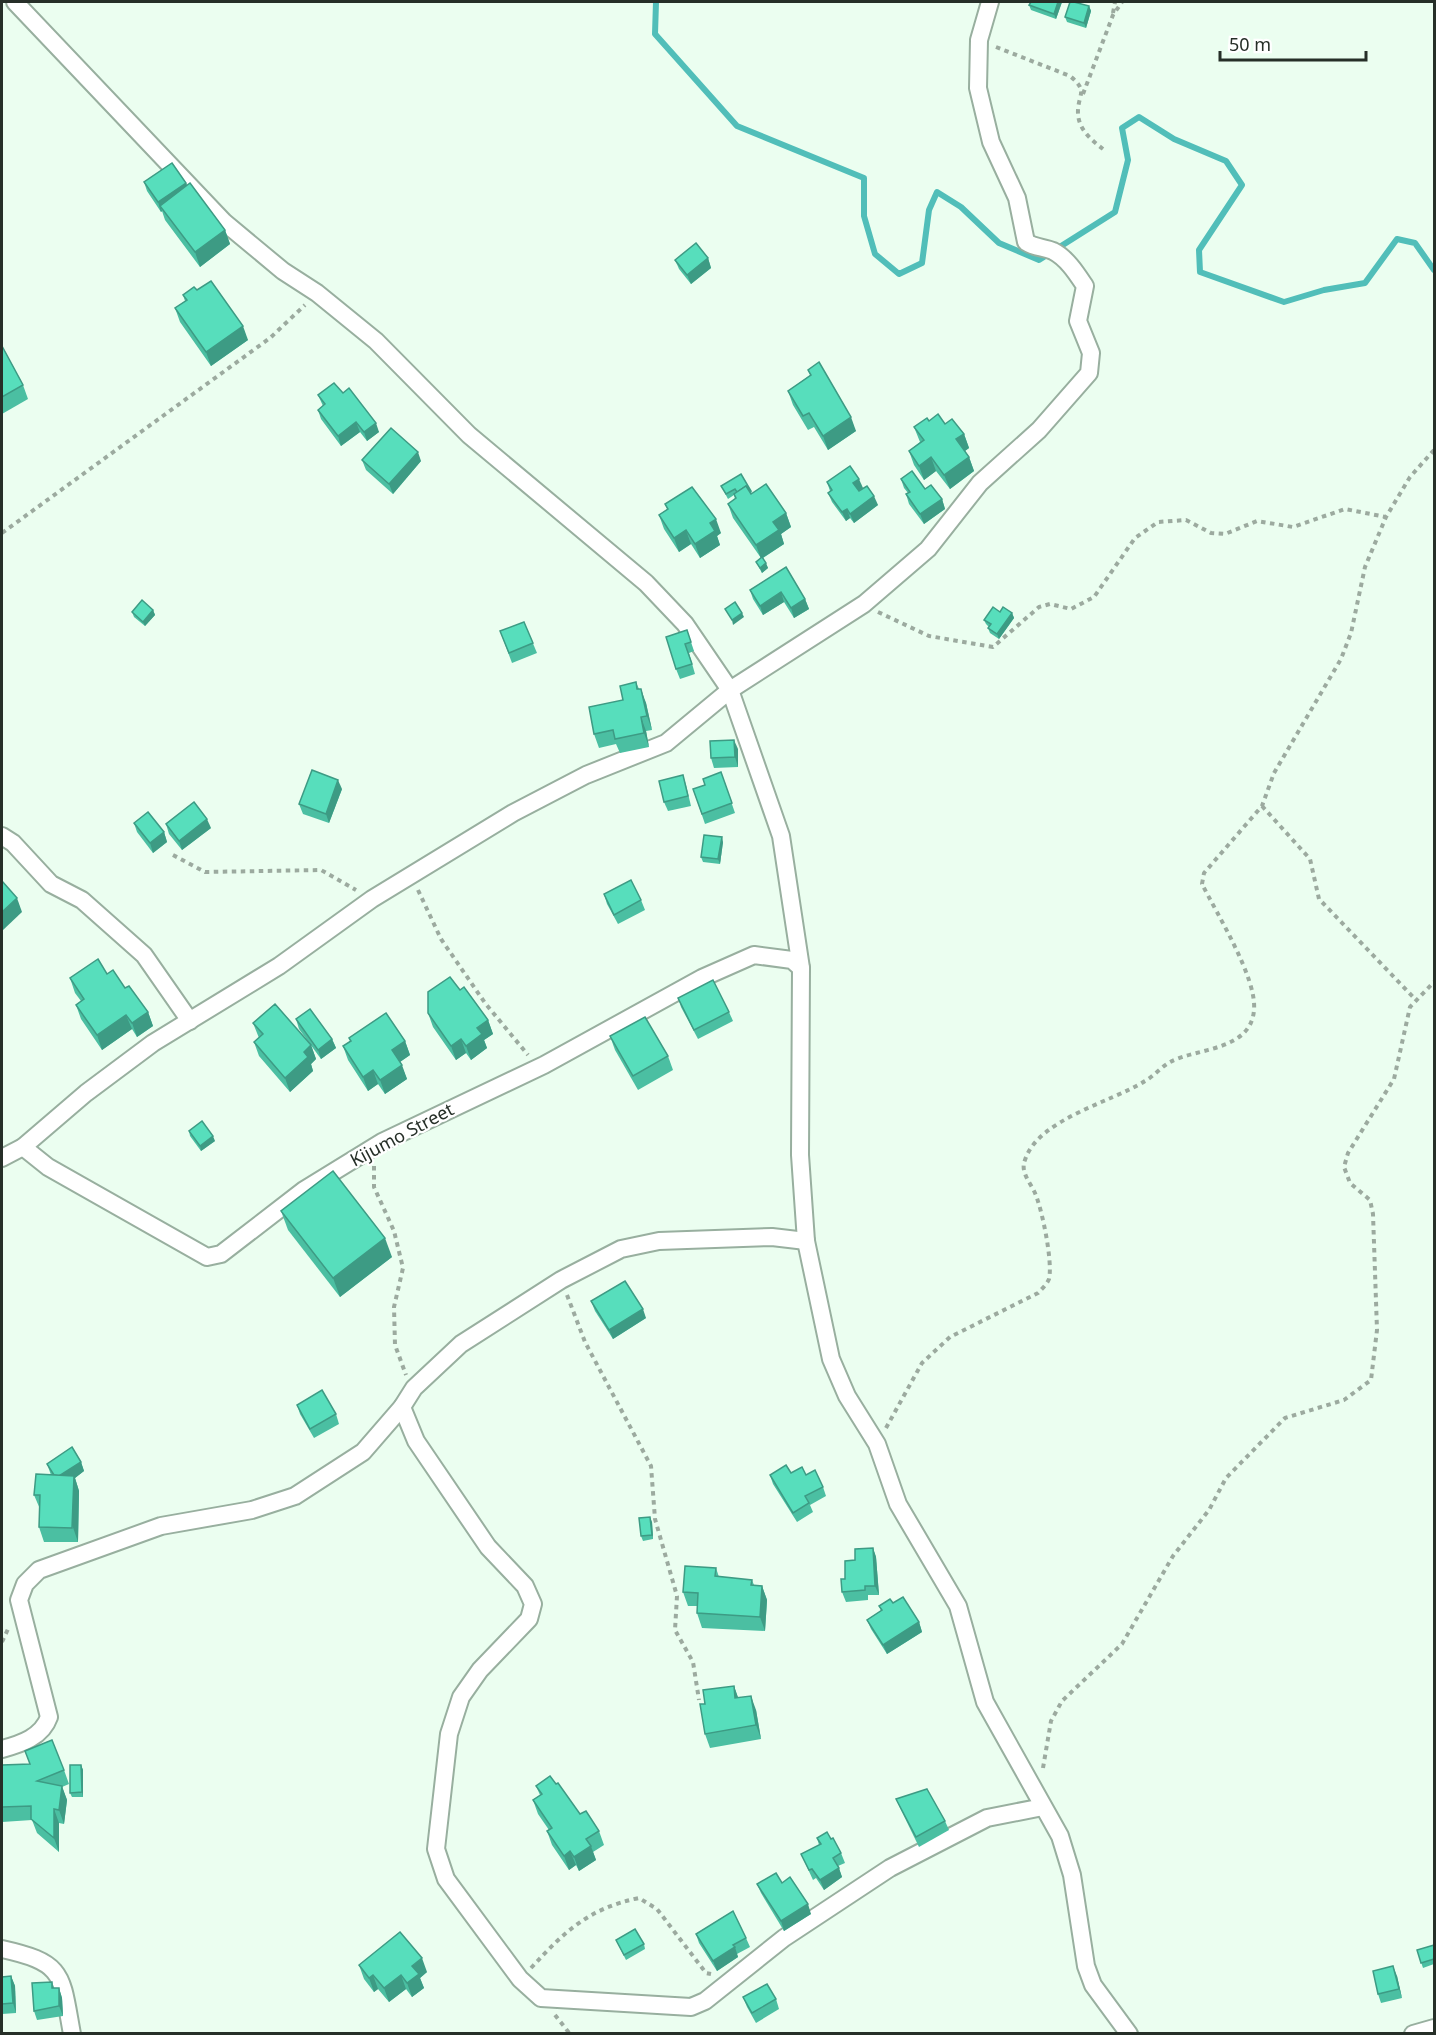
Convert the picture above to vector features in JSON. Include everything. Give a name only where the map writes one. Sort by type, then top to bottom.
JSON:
[{"type":"street","points":[[15,2],[224,222],[283,271],[317,293],[376,340],[469,435],[646,583],[685,624],[730,690],[781,836],[801,968],[800,1155],[806,1241],[831,1359],[847,1396],[877,1444],[898,1504],[958,1606],[985,1702],[1060,1836],[1072,1875],[1086,1966],[1093,1985],[1129,2034]]},
{"type":"street","points":[[2,1158],[23,1147],[86,1093],[153,1043],[279,966],[372,899],[513,813],[586,775],[666,743],[730,690],[864,604],[928,549],[980,483],[1039,430],[1089,373],[1091,353],[1078,321],[1085,286],[1072,268],[1053,251],[1035,248],[1026,242],[1017,198],[991,142],[978,88],[979,40],[990,2]]},
{"type":"street","points":[[2,836],[13,843],[51,884],[82,900],[144,955],[190,1020]]},
{"type":"street","name":"Kijumo Street","points":[[23,1147],[48,1167],[207,1257],[221,1254],[304,1190],[382,1142],[544,1065],[702,978],[754,955],[792,960],[801,968]]},
{"type":"street","points":[[2,1749],[23,1743],[46,1727],[49,1717],[19,1600],[25,1584],[39,1570],[161,1526],[252,1510],[296,1496],[363,1452],[402,1407],[414,1388],[460,1344],[561,1280],[621,1249],[659,1240],[772,1237],[806,1241]]},
{"type":"street","points":[[402,1407],[416,1441],[488,1547],[525,1586],[533,1604],[529,1620],[480,1670],[461,1697],[449,1734],[436,1849],[446,1879],[520,1979],[541,1998],[691,2007],[705,2001],[784,1938],[890,1868],[987,1818],[1040,1801]]},
{"type":"street","points":[[2,1949],[44,1961],[56,1970],[63,1984],[72,2034]]},
{"type":"street","points":[[1413,2034],[1434,2028]]},
{"type":"path","points":[[1103,149],[1085,136],[1077,111],[1113,15],[1115,2]]},
{"type":"path","points":[[1113,15],[1122,2]]},
{"type":"path","points":[[979,40],[1070,76],[1077,82],[1082,96]]},
{"type":"path","points":[[2,533],[270,338],[317,293]]},
{"type":"path","points":[[877,1444],[922,1362],[950,1337],[1038,1293],[1048,1281],[1050,1265],[1036,1196],[1024,1173],[1024,1160],[1034,1145],[1057,1123],[1145,1082],[1171,1062],[1225,1046],[1248,1027],[1254,1010],[1248,976],[1202,884],[1204,873],[1262,806],[1274,773],[1341,659],[1351,633],[1365,567],[1386,517],[1410,477],[1434,450]]},
{"type":"path","points":[[864,604],[929,636],[993,647],[1039,607],[1050,604],[1071,609],[1094,597],[1135,538],[1158,522],[1186,520],[1211,532],[1225,534],[1257,521],[1293,527],[1345,510],[1386,517]]},
{"type":"path","points":[[1262,806],[1310,859],[1319,899],[1415,999]]},
{"type":"path","points":[[173,855],[205,872],[321,870],[372,899]]},
{"type":"path","points":[[411,876],[441,939],[485,1003],[530,1058],[544,1065]]},
{"type":"path","points":[[1040,1801],[1051,1721],[1062,1701],[1122,1644],[1173,1556],[1209,1510],[1226,1478],[1285,1418],[1344,1400],[1371,1380],[1377,1330],[1373,1214],[1370,1200],[1350,1183],[1344,1167],[1348,1153],[1394,1079],[1410,1007],[1415,999],[1434,982]]},
{"type":"path","points":[[382,1142],[374,1163],[375,1187],[394,1232],[403,1268],[394,1307],[396,1345],[402,1370],[414,1388]]},
{"type":"path","points":[[561,1280],[585,1342],[651,1466],[655,1519],[677,1596],[675,1630],[693,1662],[699,1700]]},
{"type":"path","points":[[520,1979],[581,1919],[619,1902],[639,1898],[657,1910],[706,1973],[719,1974]]},
{"type":"building","points":[[1031,2],[1058,2],[1054,14],[1029,5]]},
{"type":"building","points":[[1070,2],[1089,6],[1084,23],[1065,17]]},
{"type":"building","points":[[172,163],[186,183],[158,202],[144,182]]},
{"type":"building","points":[[190,183],[225,230],[195,252],[160,206]]},
{"type":"building","points":[[696,243],[708,258],[687,275],[675,260]]},
{"type":"building","points":[[211,281],[243,326],[206,352],[175,308],[187,300],[183,295],[194,287],[197,290]]},
{"type":"building","points":[[2,346],[23,385],[2,397]]},
{"type":"building","points":[[819,362],[851,417],[823,436],[809,413],[803,416],[788,391],[811,375],[808,370]]},
{"type":"building","points":[[334,383],[343,393],[349,388],[376,423],[364,432],[356,422],[338,436],[318,410],[325,404],[318,395]]},
{"type":"building","points":[[938,414],[945,424],[952,419],[964,434],[956,439],[969,457],[944,475],[931,457],[919,466],[909,451],[924,440],[914,427],[927,418],[929,421]]},
{"type":"building","points":[[391,428],[418,452],[389,484],[362,460]]},
{"type":"building","points":[[850,466],[859,479],[853,483],[859,491],[867,486],[874,496],[850,514],[847,509],[842,512],[828,493],[832,490],[827,482]]},
{"type":"building","points":[[912,471],[925,489],[931,485],[942,499],[920,514],[906,494],[910,492],[901,479]]},
{"type":"building","points":[[741,474],[751,491],[746,486],[737,492],[735,489],[726,494],[721,486]]},
{"type":"building","points":[[766,484],[786,513],[773,522],[779,530],[756,545],[728,504],[736,498],[734,494],[746,486],[751,494]]},
{"type":"building","points":[[692,487],[716,519],[710,523],[715,531],[695,544],[686,530],[674,538],[659,515],[668,509],[665,504]]},
{"type":"building","points":[[762,557],[766,563],[760,568],[756,562]]},
{"type":"building","points":[[786,567],[805,599],[791,608],[781,592],[760,606],[750,590]]},
{"type":"building","points":[[142,600],[153,610],[143,622],[132,612]]},
{"type":"building","points":[[735,602],[742,613],[732,620],[725,609]]},
{"type":"building","points":[[993,607],[1000,612],[1003,607],[1012,613],[997,634],[988,628],[991,624],[984,620]]},
{"type":"building","points":[[524,622],[533,643],[509,653],[500,631]]},
{"type":"building","points":[[687,630],[691,642],[685,644],[692,664],[676,669],[666,637]]},
{"type":"building","points":[[636,682],[637,689],[641,689],[647,716],[641,717],[644,733],[615,739],[613,730],[594,734],[589,707],[623,700],[620,686]]},
{"type":"building","points":[[734,740],[735,757],[711,758],[710,741]]},
{"type":"building","points":[[312,770],[338,780],[326,814],[299,804]]},
{"type":"building","points":[[721,772],[732,803],[702,814],[693,789],[705,785],[703,779]]},
{"type":"building","points":[[683,775],[688,796],[664,802],[659,781]]},
{"type":"building","points":[[194,802],[207,819],[179,841],[166,824]]},
{"type":"building","points":[[148,812],[164,832],[150,843],[134,823]]},
{"type":"building","points":[[704,835],[722,837],[718,859],[701,857]]},
{"type":"building","points":[[631,880],[641,900],[614,915],[604,894]]},
{"type":"building","points":[[2,881],[17,898],[2,912]]},
{"type":"building","points":[[98,959],[107,974],[113,970],[125,988],[129,986],[148,1012],[132,1023],[126,1015],[97,1035],[76,1005],[84,999],[70,978]]},
{"type":"building","points":[[450,977],[460,990],[464,987],[488,1020],[477,1028],[482,1034],[466,1046],[461,1039],[451,1046],[428,1013],[428,992]]},
{"type":"building","points":[[713,980],[729,1012],[694,1030],[678,998]]},
{"type":"building","points":[[275,1004],[311,1045],[304,1052],[308,1057],[285,1078],[254,1042],[263,1034],[253,1023]]},
{"type":"building","points":[[310,1009],[332,1039],[318,1050],[296,1019]]},
{"type":"building","points":[[386,1013],[405,1041],[392,1050],[402,1065],[380,1080],[373,1070],[363,1077],[343,1046],[351,1041],[349,1038]]},
{"type":"building","points":[[645,1017],[668,1056],[633,1076],[610,1036]]},
{"type":"building","points":[[202,1121],[213,1136],[200,1146],[189,1131]]},
{"type":"building","points":[[333,1171],[385,1238],[333,1278],[281,1211]]},
{"type":"building","points":[[625,1281],[643,1309],[609,1330],[591,1301]]},
{"type":"building","points":[[322,1390],[336,1414],[310,1429],[297,1405]]},
{"type":"building","points":[[72,1447],[81,1462],[59,1476],[54,1475],[47,1464]]},
{"type":"building","points":[[786,1465],[791,1473],[802,1467],[806,1475],[815,1470],[823,1487],[805,1496],[809,1503],[793,1513],[770,1475]]},
{"type":"building","points":[[36,1474],[74,1476],[72,1528],[39,1527],[40,1495],[34,1495]]},
{"type":"building","points":[[650,1517],[652,1535],[641,1536],[639,1518]]},
{"type":"building","points":[[873,1548],[875,1586],[865,1586],[865,1590],[842,1592],[841,1579],[845,1579],[845,1561],[855,1560],[855,1549]]},
{"type":"building","points":[[685,1566],[716,1568],[715,1576],[752,1580],[751,1585],[762,1586],[760,1617],[697,1613],[698,1593],[683,1592]]},
{"type":"building","points":[[903,1597],[919,1622],[883,1645],[867,1620],[882,1610],[879,1606],[890,1599],[893,1603]]},
{"type":"building","points":[[734,1686],[735,1698],[751,1696],[756,1725],[705,1734],[700,1704],[705,1704],[703,1690]]},
{"type":"building","points":[[52,1740],[64,1770],[37,1781],[62,1786],[59,1810],[54,1809],[54,1838],[31,1819],[31,1806],[2,1807],[2,1765],[30,1764],[25,1751]]},
{"type":"building","points":[[70,1765],[81,1765],[82,1792],[70,1793]]},
{"type":"building","points":[[550,1776],[556,1784],[558,1783],[580,1814],[586,1811],[599,1831],[586,1839],[591,1846],[574,1857],[570,1851],[564,1856],[547,1831],[552,1828],[533,1800],[542,1794],[536,1786]]},
{"type":"building","points":[[927,1789],[945,1821],[916,1837],[896,1799]]},
{"type":"building","points":[[827,1832],[841,1853],[833,1858],[839,1868],[820,1880],[812,1869],[809,1870],[801,1854],[821,1844],[817,1838]]},
{"type":"building","points":[[776,1873],[782,1883],[790,1877],[808,1904],[781,1921],[757,1884]]},
{"type":"building","points":[[733,1911],[746,1938],[713,1961],[696,1934]]},
{"type":"building","points":[[635,1929],[644,1944],[624,1955],[616,1940]]},
{"type":"building","points":[[400,1932],[422,1958],[412,1966],[419,1974],[407,1983],[401,1975],[384,1988],[373,1975],[369,1978],[359,1965]]},
{"type":"building","points":[[1434,1945],[1434,1959],[1421,1963],[1417,1950]]},
{"type":"building","points":[[1393,1966],[1399,1989],[1378,1994],[1373,1971]]},
{"type":"building","points":[[11,1976],[13,2003],[2,2004],[2,1977]]},
{"type":"building","points":[[52,1982],[52,1988],[59,1988],[59,2006],[34,2011],[32,1983]]},
{"type":"building","points":[[767,1984],[776,1999],[752,2013],[743,1997]]},
{"type":"waterway","points":[[656,2],[655,34],[737,126],[864,178],[864,216],[875,254],[899,274],[922,263],[929,210],[937,192],[961,207],[999,243],[1039,260],[1115,212],[1128,160],[1122,128],[1139,117],[1174,139],[1226,161],[1242,185],[1199,250],[1200,272],[1284,302],[1324,290],[1365,283],[1397,239],[1415,243],[1434,270]]}]
